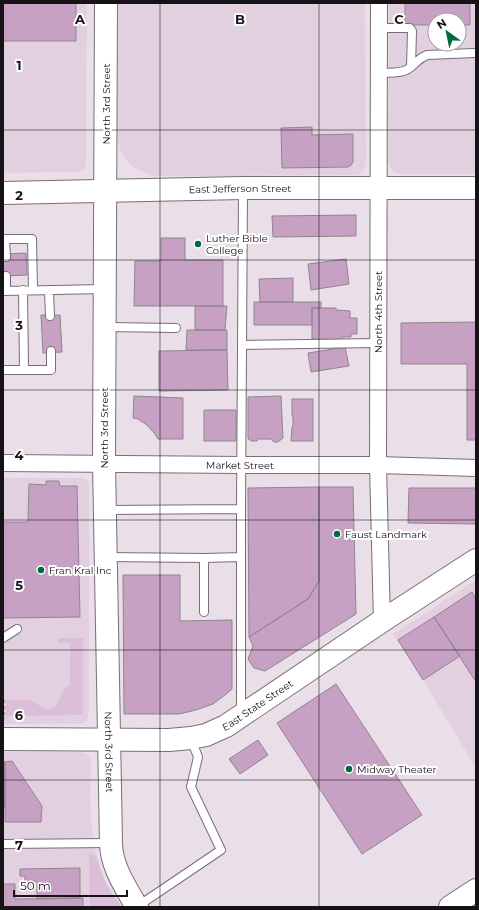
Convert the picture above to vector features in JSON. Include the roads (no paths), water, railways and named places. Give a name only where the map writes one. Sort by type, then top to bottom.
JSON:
[{"type":"main road","name":"North 3rd Street","points":[[106,3],[104,463],[111,848],[121,879],[137,907]]},
{"type":"main road","name":"East Jefferson Street","points":[[3,193],[243,188],[476,188]]},
{"type":"main road","name":"East State Street","points":[[3,729],[108,739],[169,740],[206,735],[226,726],[242,716],[382,621],[476,560]]},
{"type":"main road","points":[[454,906],[476,890]]},
{"type":"street","name":"North 4th Street","points":[[379,3],[378,465],[382,621]]},
{"type":"street","name":"Market Street","points":[[3,462],[378,465],[476,468]]},
{"type":"lane","points":[[379,28],[410,28],[412,31],[411,67]]},
{"type":"lane","points":[[379,73],[402,72],[411,67],[421,57],[427,55],[474,53]]},
{"type":"lane","points":[[242,716],[241,465],[243,188]]},
{"type":"lane","points":[[6,257],[4,239],[32,239],[33,290]]},
{"type":"lane","points":[[6,276],[5,291],[105,289]]},
{"type":"lane","points":[[23,290],[24,370]]},
{"type":"lane","points":[[49,290],[50,316]]},
{"type":"lane","points":[[105,327],[176,328]]},
{"type":"lane","points":[[242,345],[378,343]]},
{"type":"lane","points":[[3,370],[51,370],[51,351]]},
{"type":"lane","points":[[105,510],[241,509]]},
{"type":"lane","points":[[106,557],[241,557]]},
{"type":"lane","points":[[204,558],[204,612]]},
{"type":"lane","points":[[3,638],[17,629]]},
{"type":"lane","points":[[137,907],[221,850],[191,787],[198,757],[191,738]]},
{"type":"lane","points":[[3,844],[111,848]]},
{"type":"place","name":"Luther Bible College","points":[[198,244]]},
{"type":"place","name":"Faust Landmark","points":[[337,534]]},
{"type":"place","name":"Fran Kral Inc","points":[[41,570]]},
{"type":"place","name":"Midway Theater","points":[[349,769]]}]
